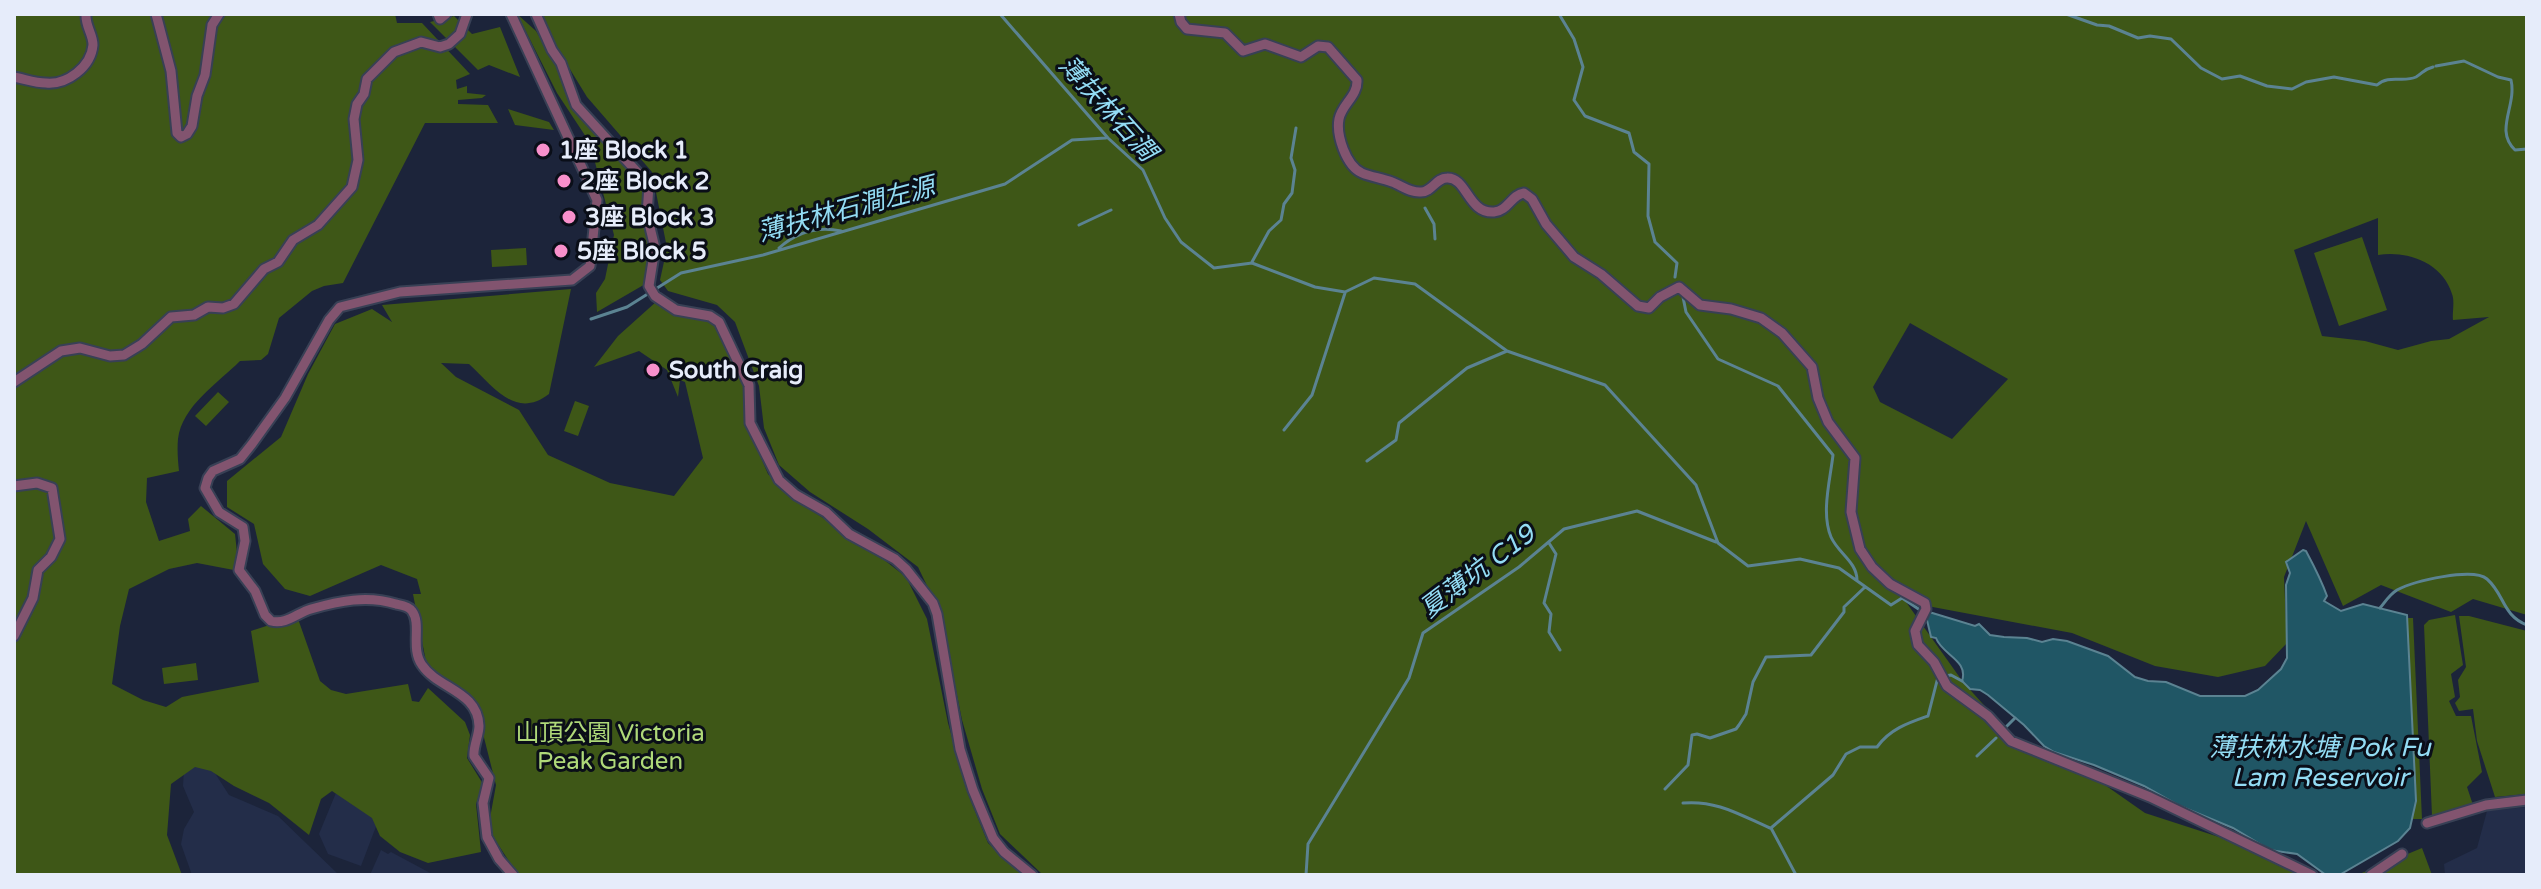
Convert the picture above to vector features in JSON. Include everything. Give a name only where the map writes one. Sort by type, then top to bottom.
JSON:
[{"type":"street","points":[[14,77],[53,83],[67,79],[82,68],[93,46],[86,14]]},
{"type":"street","points":[[156,14],[170,64],[177,131],[181,137],[192,126],[197,96],[205,75],[212,25],[219,14]]},
{"type":"street","points":[[438,14],[441,19],[446,14]]},
{"type":"street","points":[[14,382],[61,351],[80,348],[110,356],[124,355],[142,344],[171,317],[195,314],[208,307],[233,305],[264,269],[278,262],[294,239],[316,227],[352,187],[358,160],[354,117],[366,80],[394,52],[420,42],[441,47],[456,39],[467,14]]},
{"type":"street","points":[[511,14],[597,200],[590,266],[572,280],[400,292],[340,307],[329,320],[285,398],[252,444],[240,459],[213,471],[205,488],[221,514],[243,527],[245,541],[239,570],[271,621],[282,622],[308,610],[370,598],[404,606],[412,611],[415,645],[421,664],[434,678],[464,696],[477,716],[479,727],[474,756],[489,778],[483,803],[487,837],[499,859],[513,875]]},
{"type":"street","points":[[536,14],[561,63],[576,105],[649,185],[647,215],[655,248],[649,286],[659,300],[678,311],[712,316],[722,325],[749,385],[750,423],[781,482],[826,512],[849,534],[895,559],[933,603],[960,749],[973,790],[993,838],[1004,852],[1032,875]]},
{"type":"street","points":[[1179,14],[1187,29],[1225,33],[1243,51],[1265,44],[1301,57],[1318,46],[1328,47],[1357,80],[1356,89],[1341,113],[1339,124],[1345,151],[1360,172],[1417,192],[1425,192],[1443,178],[1451,178],[1475,205],[1489,212],[1502,210],[1516,195],[1524,193],[1532,199],[1546,224],[1574,257],[1601,274],[1640,308],[1649,308],[1660,297],[1679,287],[1700,305],[1731,309],[1773,325],[1812,367],[1818,398],[1828,422],[1855,458],[1851,512],[1864,556],[1890,584],[1925,603],[1926,609],[1915,634],[1918,645],[1941,676],[1988,716],[2004,736],[2020,745],[2150,797],[2312,875]]},
{"type":"street","points":[[14,486],[35,483],[52,488],[61,531],[60,541],[51,557],[38,570],[34,596],[14,636]]},
{"type":"street","points":[[2427,823],[2486,805],[2527,800]]},
{"type":"street","points":[[2371,875],[2402,854]]},
{"type":"shaded area","points":[[211,767],[229,795],[278,816],[339,875],[192,875],[181,844],[184,829],[194,812],[183,786],[184,769]]},
{"type":"shaded area","points":[[338,788],[383,808],[361,866],[328,854],[319,834]]},
{"type":"shaded area","points":[[2527,807],[2527,875],[2445,875],[2444,864],[2477,848],[2487,811]]},
{"type":"shaded area","points":[[381,850],[388,854],[391,852],[434,875],[370,875]]},
{"type":"green space","points":[[14,14],[395,14],[397,23],[422,23],[470,74],[456,80],[457,89],[467,86],[467,93],[486,95],[458,100],[458,104],[488,105],[498,123],[425,123],[343,283],[312,291],[279,318],[268,354],[261,360],[240,361],[202,396],[186,416],[178,439],[179,471],[147,478],[146,502],[159,541],[190,531],[188,519],[201,506],[235,534],[239,571],[197,563],[169,569],[129,589],[112,684],[143,700],[166,707],[182,697],[259,682],[251,631],[297,616],[320,681],[331,690],[346,694],[408,684],[412,701],[419,702],[428,688],[465,722],[470,735],[467,758],[483,784],[476,804],[481,852],[428,863],[400,852],[380,836],[372,818],[332,791],[321,799],[309,835],[269,803],[211,771],[195,767],[171,784],[167,835],[182,875],[14,875]]},
{"type":"green space","points":[[517,14],[536,31],[579,103],[642,176],[656,247],[647,283],[597,312],[596,293],[605,279],[614,235],[590,143],[557,93]]},
{"type":"green space","points":[[536,14],[2527,14],[2527,615],[2473,599],[2451,612],[2381,585],[2343,606],[2306,521],[2284,577],[2287,643],[2265,666],[2218,677],[2155,666],[2072,633],[1906,602],[1963,682],[2012,736],[2075,764],[2145,813],[2219,837],[2316,875],[1043,875],[1000,834],[982,789],[962,720],[941,615],[918,567],[868,529],[810,492],[779,465],[764,428],[759,386],[735,322],[717,305],[668,291],[660,280],[667,248],[652,172],[587,97]],"holes":[[[2378,218],[2378,255],[2412,257],[2441,274],[2452,294],[2453,320],[2489,317],[2449,339],[2398,350],[2365,341],[2322,336],[2294,250]],[[1910,323],[2008,379],[1952,439],[1880,402],[1873,387]]]},
{"type":"green space","points":[[454,16],[472,34],[500,27],[520,77],[489,65],[478,70],[430,22]]},
{"type":"green space","points":[[508,109],[549,122],[554,130],[515,125]]},
{"type":"green space","points":[[2362,237],[2387,310],[2339,326],[2314,253]]},
{"type":"green space","points":[[526,248],[527,265],[492,267],[491,250]]},
{"type":"green space","name":"山頂公園 Victoria Peak Garden","points":[[571,289],[549,394],[537,401],[515,402],[505,397],[469,364],[441,363],[456,377],[519,410],[548,455],[610,483],[674,496],[703,458],[685,382],[680,380],[678,397],[667,370],[639,351],[594,367],[618,336],[657,301],[662,308],[710,318],[723,330],[745,390],[750,432],[768,474],[801,504],[860,541],[906,577],[927,619],[948,723],[968,794],[988,843],[1023,875],[518,875],[488,829],[496,785],[475,702],[427,667],[413,594],[421,594],[417,579],[381,565],[310,596],[285,589],[263,564],[254,524],[227,507],[227,481],[281,437],[308,374],[335,324],[372,309],[392,322],[382,305]]},
{"type":"green space","points":[[218,392],[229,402],[206,426],[195,416]]},
{"type":"green space","points":[[575,401],[589,406],[578,436],[564,431]]},
{"type":"green space","points":[[2455,615],[2463,665],[2451,674],[2455,697],[2449,701],[2456,716],[2471,716],[2482,772],[2467,787],[2473,805],[2432,816],[2424,625],[2429,620]]},
{"type":"green space","points":[[2459,616],[2527,631],[2527,794],[2495,797],[2477,741],[2473,709],[2459,711],[2455,703],[2460,697],[2458,680],[2466,667]]},
{"type":"green space","points":[[2403,618],[2413,618],[2422,819],[2412,819]]},
{"type":"green space","points":[[196,663],[198,680],[164,684],[162,668]]},
{"type":"green space","points":[[2422,848],[2432,875],[2357,875]]},
{"type":"water","name":"薄扶林水塘 Pok Fu Lam Reservoir","points":[[2303,550],[2327,596],[2324,601],[2341,611],[2363,604],[2407,615],[2416,801],[2410,828],[2398,841],[2341,874],[2326,875],[2297,854],[2270,850],[2233,828],[2180,806],[2144,786],[2044,746],[1988,695],[1970,689],[1962,681],[1962,668],[1936,638],[1931,637],[1926,616],[1929,612],[1975,626],[1979,624],[1990,635],[2042,642],[2053,639],[2067,641],[2108,656],[2135,677],[2166,682],[2200,696],[2245,696],[2258,690],[2281,669],[2287,658],[2286,585],[2290,573],[2286,562]]},
{"type":"waterway","name":"薄扶林石澗","points":[[1000,14],[1108,138],[1143,170],[1165,218],[1181,242],[1214,268],[1252,263],[1315,287],[1345,292],[1374,278],[1415,284],[1507,351],[1605,385],[1696,485],[1718,543],[1748,566],[1800,559],[1839,568],[1891,605],[1902,598],[1923,612]]},
{"type":"waterway","points":[[1559,14],[1574,39],[1583,67],[1574,100],[1585,116],[1629,133],[1634,152],[1649,164],[1648,216],[1655,242],[1677,263],[1675,277]]},
{"type":"waterway","points":[[2066,14],[2138,38],[2171,39],[2201,68],[2222,79],[2240,76],[2267,86],[2292,89],[2306,82],[2334,77],[2377,85],[2386,80],[2411,79],[2433,67]]},
{"type":"waterway","points":[[2436,66],[2464,61],[2511,80],[2506,134],[2515,150],[2527,149]]},
{"type":"waterway","points":[[1252,262],[1269,231],[1281,220],[1284,204],[1292,193],[1295,170],[1291,158],[1296,128]]},
{"type":"waterway","name":"薄扶林石澗左源","points":[[591,319],[627,307],[681,273],[763,255],[1005,184],[1072,140],[1106,138]]},
{"type":"waterway","points":[[1425,208],[1434,224],[1435,239]]},
{"type":"waterway","points":[[1079,225],[1111,210]]},
{"type":"waterway","points":[[779,248],[808,232],[824,229],[841,231]]},
{"type":"waterway","points":[[1284,430],[1312,395],[1345,293]]},
{"type":"waterway","points":[[1683,297],[1686,312],[1718,359],[1778,386],[1833,455],[1827,497],[1828,528],[1834,543],[1854,568],[1857,580]]},
{"type":"waterway","points":[[1367,461],[1396,440],[1399,423],[1467,368],[1507,351]]},
{"type":"waterway","name":"夏薄坑 C19","points":[[1306,875],[1308,844],[1409,678],[1423,633],[1519,567],[1564,529],[1637,511],[1716,542]]},
{"type":"waterway","points":[[1549,543],[1556,554],[1544,603],[1551,614],[1549,632],[1560,650]]},
{"type":"waterway","points":[[2380,608],[2392,594],[2405,586],[2429,579],[2469,574],[2487,579],[2513,616],[2527,625]]},
{"type":"waterway","points":[[1665,789],[1688,765],[1692,735],[1710,738],[1736,729],[1746,714],[1753,682],[1766,657],[1811,655],[1844,612],[1844,607],[1864,588]]},
{"type":"waterway","points":[[1796,875],[1771,828],[1833,775],[1846,754],[1860,747],[1877,747],[1894,731],[1928,716],[1938,677],[1951,675],[1962,681]]},
{"type":"waterway","points":[[2006,727],[2015,718]]},
{"type":"waterway","points":[[1977,756],[1996,738]]},
{"type":"waterway","points":[[1683,803],[1718,806],[1770,828]]},
{"type":"place","name":"1座 Block 1","points":[[543,150]]},
{"type":"place","name":"2座 Block 2","points":[[564,181]]},
{"type":"place","name":"3座 Block 3","points":[[569,217]]},
{"type":"place","name":"5座 Block 5","points":[[561,251]]},
{"type":"place","name":"South Craig","points":[[653,370]]}]
